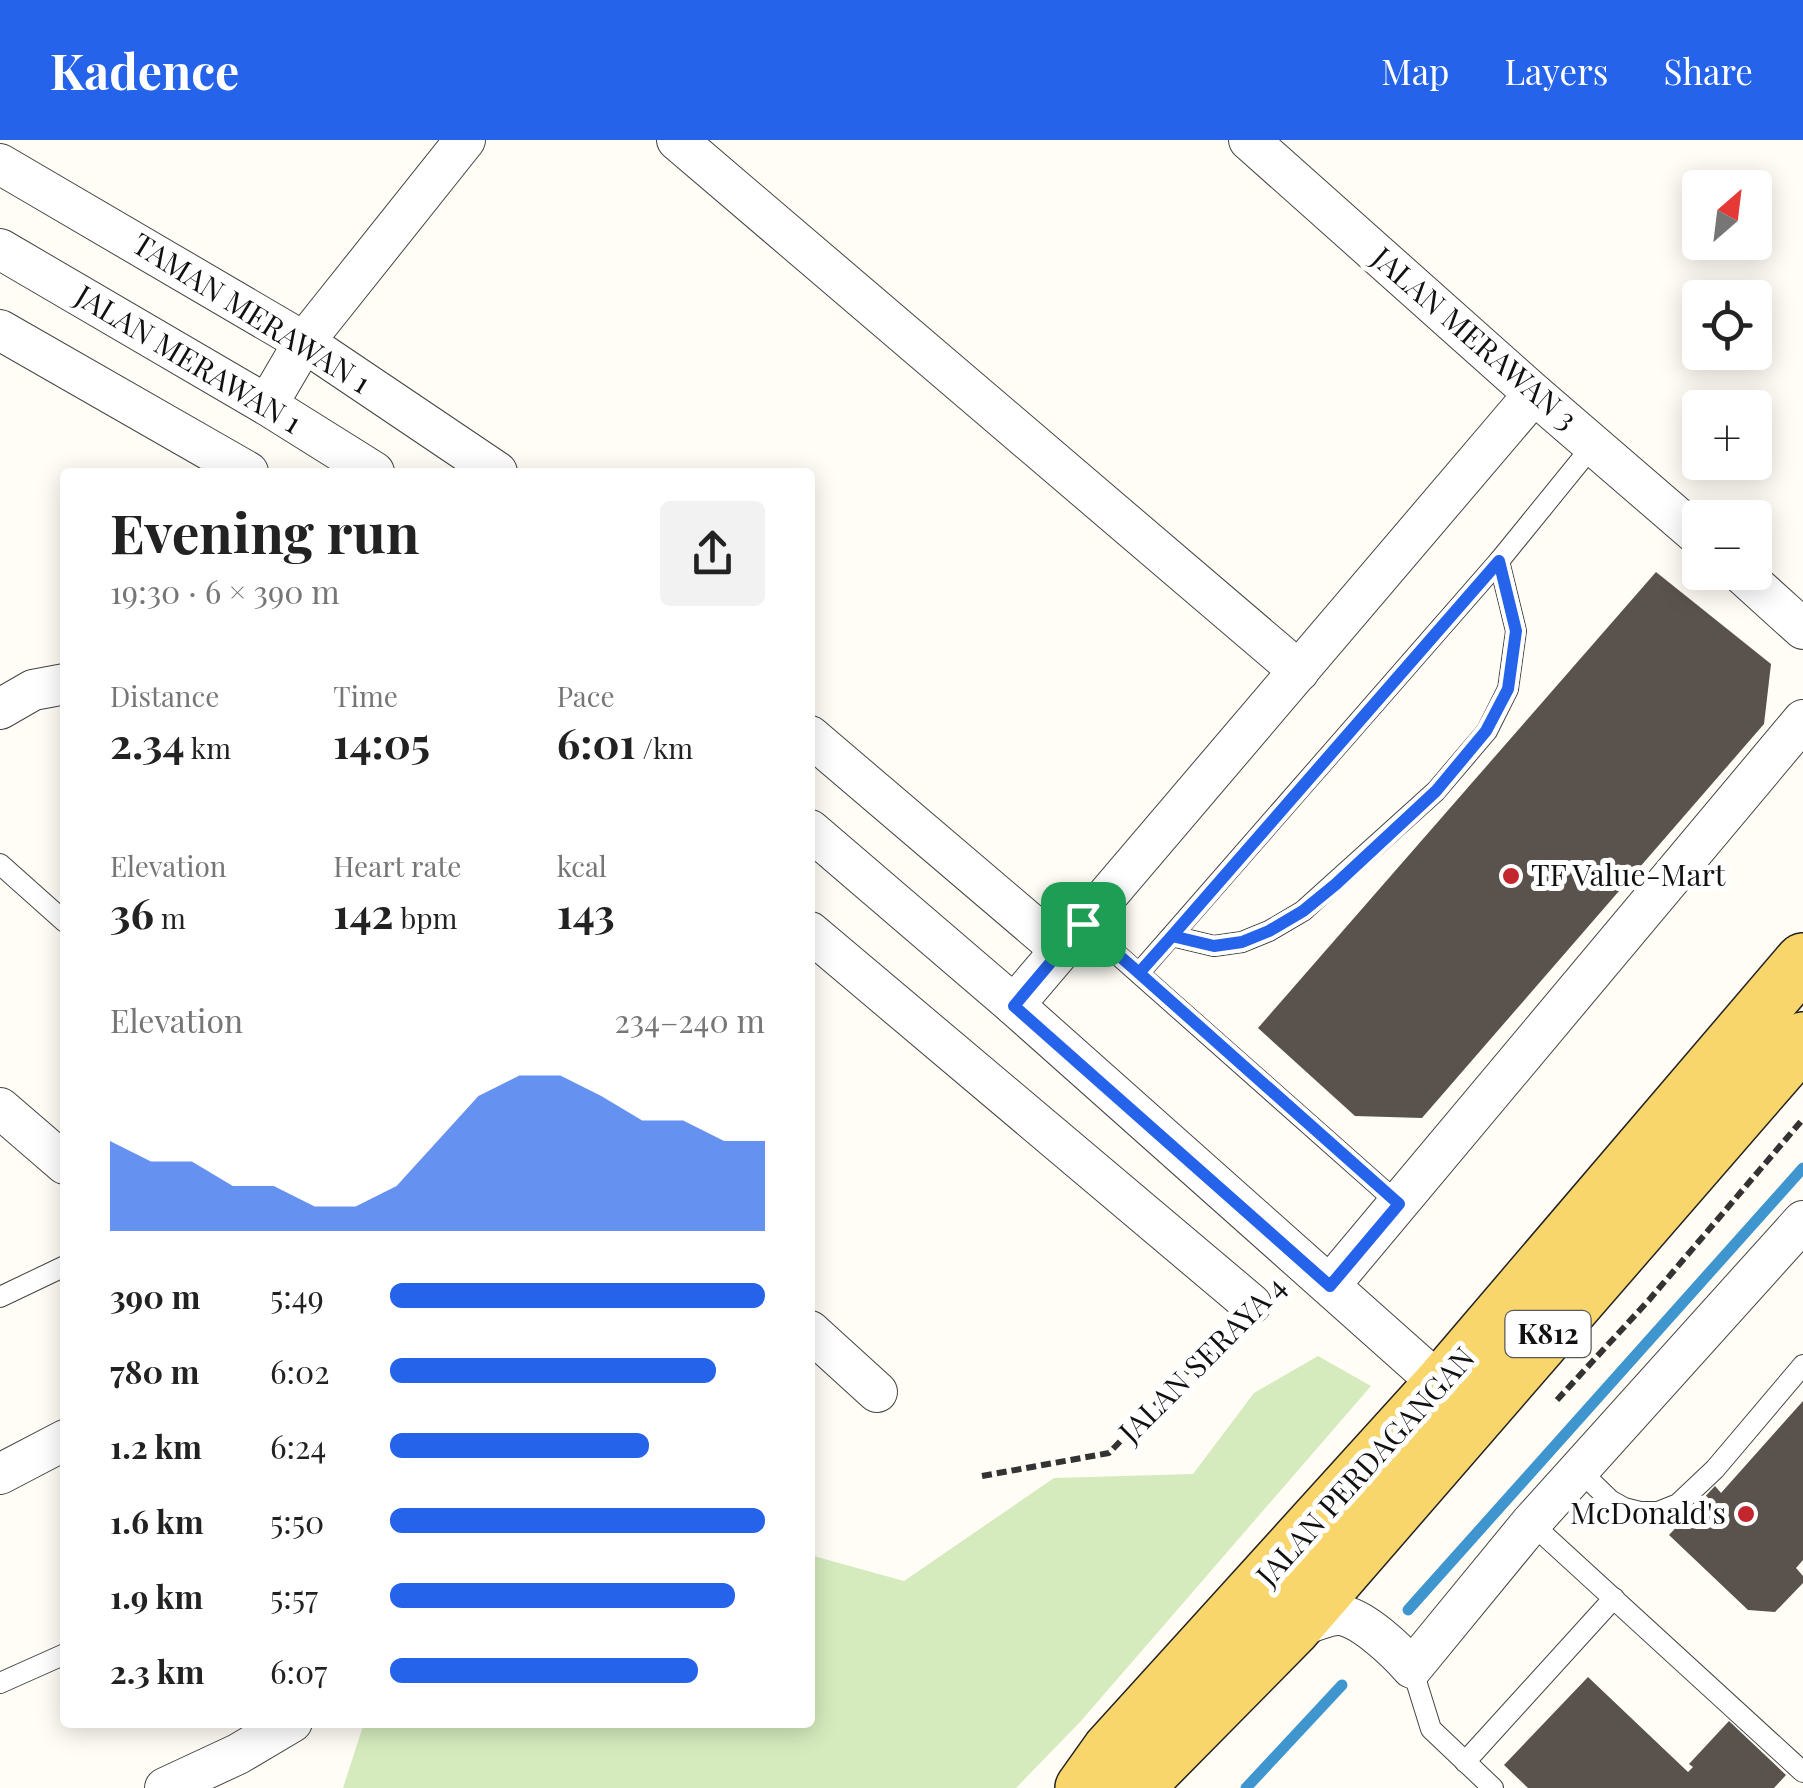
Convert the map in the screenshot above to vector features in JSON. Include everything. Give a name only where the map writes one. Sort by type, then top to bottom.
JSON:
[{"type":"main road","name":"JALAN PERDAGANGAN","points":[[1083,1788],[1110,1750],[1441,1385],[1803,960]]},
{"type":"main road","name":"JALAN PERDAGANGAN","points":[[1131,1788],[1292,1629],[1803,1040]]},
{"type":"street","points":[[267,405],[304,342],[465,140]]},
{"type":"street","points":[[677,140],[1299,671]]},
{"type":"street","name":"JALAN MERAWAN 3","points":[[1248,140],[1682,522]]},
{"type":"street","name":"TAMAN MERAWAN 1","points":[[0,164],[304,342],[491,468]]},
{"type":"street","name":"JALAN MERAWAN 1","points":[[0,249],[267,405],[329,460],[359,468]]},
{"type":"street","points":[[0,330],[241,468]]},
{"type":"street","points":[[1014,1006],[1534,394]]},
{"type":"street","points":[[1760,590],[1803,628]]},
{"type":"street","points":[[1330,1286],[1803,720]]},
{"type":"street","points":[[815,740],[1072,937]]},
{"type":"street","points":[[815,834],[1441,1385]]},
{"type":"street","points":[[815,936],[1251,1304]]},
{"type":"street","points":[[0,1108],[60,1160]]},
{"type":"street","points":[[1292,1629],[1338,1615],[1391,1648],[1531,1523],[1803,1221]]},
{"type":"street","points":[[815,1335],[878,1392]]},
{"type":"street","points":[[0,1474],[60,1443]]},
{"type":"street","points":[[165,1788],[238,1754],[282,1728]]},
{"type":"lane","points":[[1139,973],[1499,561],[1594,444]]},
{"type":"lane","points":[[1172,936],[1214,946],[1242,942],[1269,931],[1303,911],[1336,884],[1436,791],[1486,731],[1508,689],[1516,631],[1499,561]]},
{"type":"lane","points":[[0,864],[60,918]]},
{"type":"lane","points":[[1072,937],[1139,973],[1399,1204]]},
{"type":"lane","points":[[0,1298],[60,1268]]},
{"type":"lane","points":[[1580,1470],[1610,1500],[1624,1508],[1658,1512],[1678,1504],[1716,1469],[1803,1365]]},
{"type":"lane","points":[[1531,1523],[1803,1772]]},
{"type":"lane","points":[[1465,1762],[1614,1598]]},
{"type":"lane","points":[[1391,1648],[1431,1729],[1493,1788]]},
{"type":"lane","points":[[0,1683],[60,1656]]},
{"type":"path","name":"JALAN SERAYA 4","points":[[982,1476],[1109,1453],[1251,1304]]},
{"type":"green space","points":[[1318,1356],[1371,1386],[1081,1721],[1016,1788],[343,1788],[362,1728],[815,1728],[815,1556],[904,1581],[1054,1478],[1193,1474],[1254,1393]]},
{"type":"building","name":"TF Value-Mart","points":[[1656,572],[1771,664],[1764,724],[1422,1118],[1355,1116],[1258,1028]]},
{"type":"building","name":"McDonald's","points":[[1803,1401],[1803,1560],[1796,1568],[1803,1583],[1775,1612],[1748,1610],[1669,1535],[1715,1486],[1721,1493]]},
{"type":"building","points":[[1588,1677],[1688,1772],[1693,1767],[1689,1764],[1729,1721],[1786,1775],[1774,1788],[1528,1788],[1504,1765]]},
{"type":"waterway","points":[[1408,1610],[1803,1168]]},
{"type":"waterway","points":[[1246,1788],[1342,1685]]},
{"type":"place","name":"TF Value-Mart","points":[[1511,876]]},
{"type":"place","name":"McDonald's","points":[[1746,1514]]},
{"type":"route","points":[[1083,924],[1014,1006],[1330,1286],[1399,1204],[1139,973],[1499,561],[1516,631],[1508,689],[1486,731],[1436,791],[1336,884],[1303,911],[1242,942],[1214,946],[1172,936],[1139,973],[1083,924]]}]
